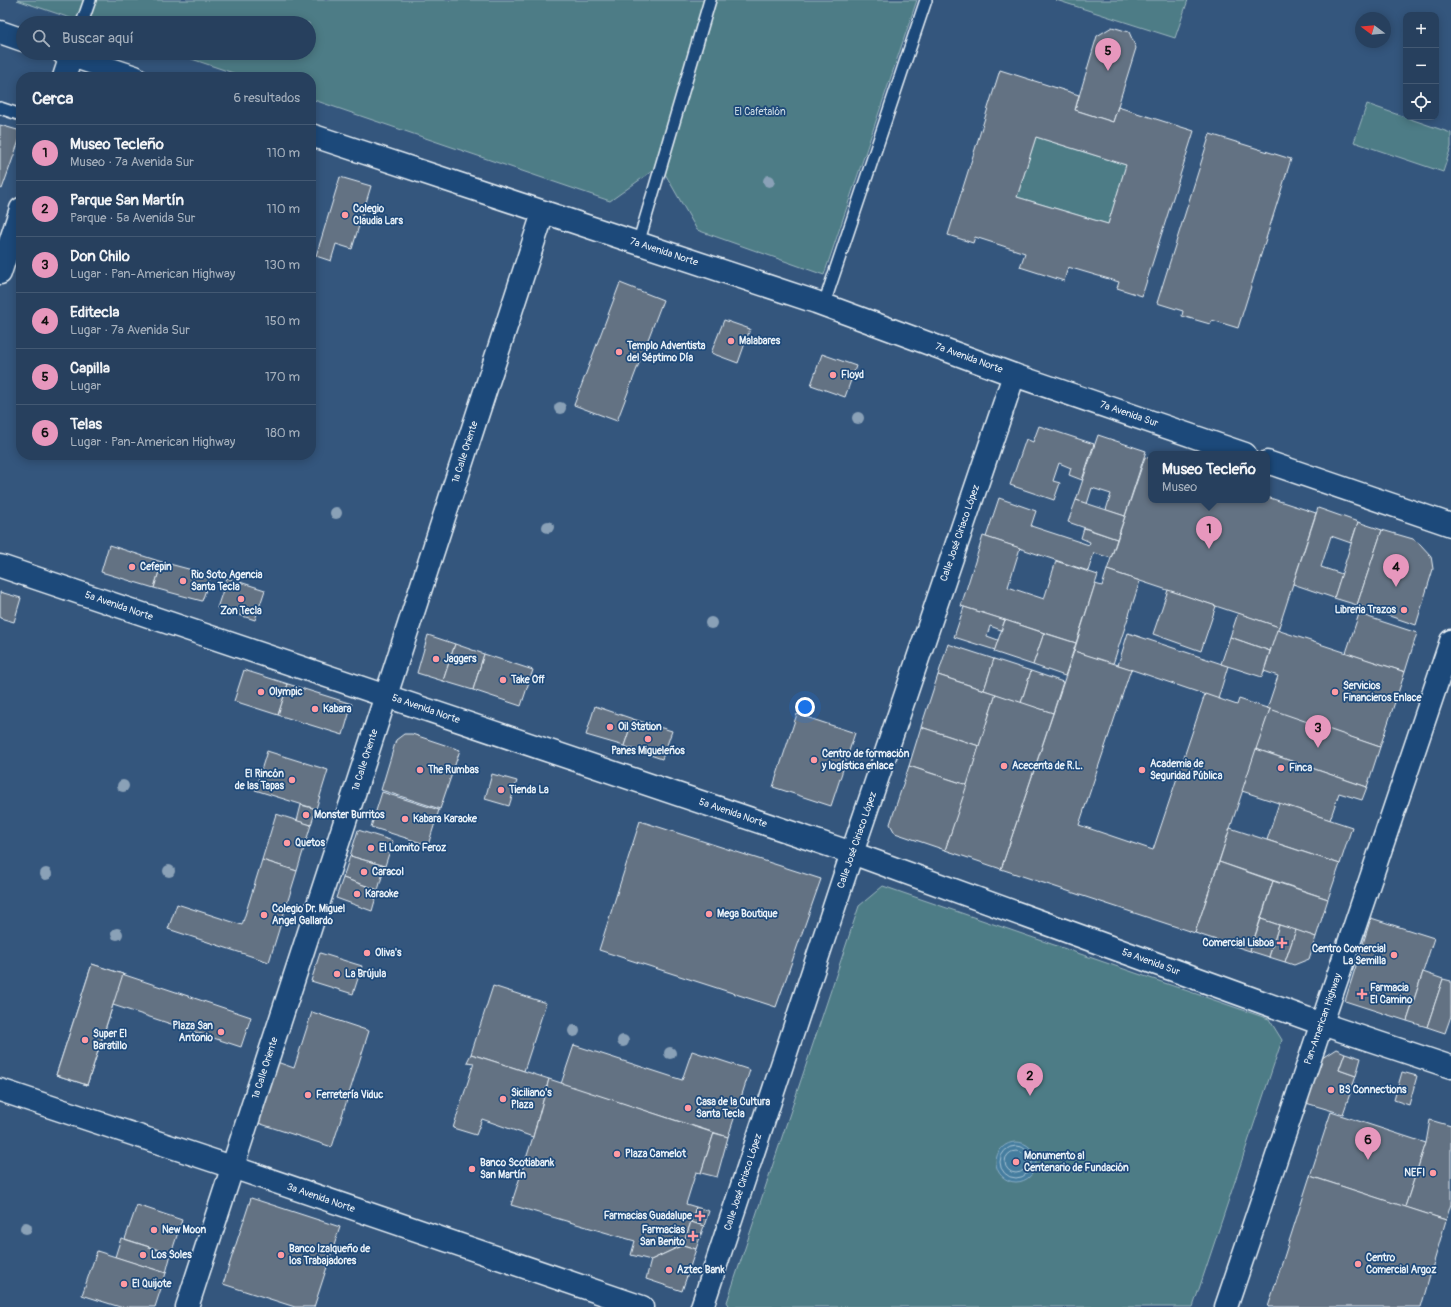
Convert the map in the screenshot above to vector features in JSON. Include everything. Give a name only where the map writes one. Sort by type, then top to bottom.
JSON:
[{"type":"street","points":[[0,32],[16,38]]},
{"type":"street","points":[[65,72],[68,60]]},
{"type":"street","points":[[86,60],[121,72]]},
{"type":"street","name":"7a Avenida Norte","points":[[316,137],[638,244],[824,304],[1014,374]]},
{"type":"street","name":"1a Calle Oriente","points":[[187,1307],[543,212]]},
{"type":"street","points":[[0,273],[16,224]]},
{"type":"street","name":"7a Avenida Sur","points":[[1014,374],[1236,451]]},
{"type":"street","name":"Calle José Ciriaco López","points":[[702,1307],[852,853],[1014,374]]},
{"type":"street","points":[[1270,463],[1451,525]]},
{"type":"street","name":"5a Avenida Norte","points":[[0,566],[852,853]]},
{"type":"street","name":"Pan-American Highway","points":[[1226,1307],[1451,641]]},
{"type":"street","name":"5a Avenida Sur","points":[[852,853],[1322,1024],[1451,1067]]},
{"type":"street","name":"3a Avenida Norte","points":[[0,1090],[232,1167],[642,1307]]},
{"type":"lane","points":[[84,16],[90,0]]},
{"type":"lane","points":[[638,244],[710,0]]},
{"type":"lane","points":[[824,304],[926,0]]},
{"type":"lane","points":[[0,108],[16,113]]},
{"type":"green space","name":"El Cafetalón","points":[[17,0],[917,0],[824,275],[697,230],[664,172],[655,169],[610,201],[316,101],[316,72],[230,72],[195,60],[316,60],[316,16],[64,16]]},
{"type":"green space","points":[[1056,0],[1188,0],[1175,38]]},
{"type":"green space","points":[[1367,104],[1403,116],[1403,120],[1413,120],[1451,133],[1451,147],[1443,172],[1354,142]]},
{"type":"green space","points":[[1036,137],[1126,165],[1108,224],[1017,197]]},
{"type":"green space","points":[[883,886],[1269,1019],[1282,1040],[1193,1307],[730,1307],[727,1302],[859,906]]},
{"type":"water","points":[[1016,1142],[1024,1144],[1030,1148],[1034,1154],[1036,1162],[1034,1170],[1030,1176],[1024,1180],[1016,1182],[1008,1180],[1002,1176],[998,1170],[996,1162],[998,1154],[1002,1148],[1008,1144]]},
{"type":"building","points":[[1112,27],[1129,32],[1136,48],[1113,122],[1075,110],[1097,36]]},
{"type":"building","points":[[1000,70],[1079,95],[1075,110],[1113,122],[1118,107],[1194,131],[1142,296],[1117,288],[1119,282],[1068,267],[1064,281],[1020,267],[1025,253],[975,237],[973,243],[948,235]],"holes":[[[1036,137],[1126,165],[1108,224],[1017,197]]]},
{"type":"building","points":[[0,125],[16,130],[16,149],[2,189],[0,188]]},
{"type":"building","points":[[1210,134],[1291,159],[1238,328],[1212,320],[1210,324],[1182,316],[1183,311],[1157,303]]},
{"type":"building","name":"Colegio Claudia Lars","points":[[340,177],[371,186],[352,249],[336,244],[331,261],[316,256]]},
{"type":"building","name":"Templo Adventista del Séptimo Día","points":[[620,283],[663,300],[617,421],[574,405]]},
{"type":"building","name":"Malabares","points":[[724,320],[750,329],[738,363],[711,353]]},
{"type":"building","name":"Floyd","points":[[822,354],[856,366],[845,397],[811,385]]},
{"type":"building","points":[[1039,426],[1094,444],[1082,480],[1069,475],[1071,468],[1059,463],[1053,481],[1060,483],[1054,500],[1010,485],[1026,439],[1033,442]]},
{"type":"building","points":[[1098,435],[1146,451],[1125,516],[1106,510],[1111,494],[1092,488],[1087,504],[1076,500]]},
{"type":"building","points":[[1145,457],[1148,458],[1148,503],[1270,503],[1270,498],[1316,513],[1279,627],[1107,570]]},
{"type":"building","points":[[999,498],[1036,511],[1031,526],[1089,545],[1090,542],[1081,538],[1084,528],[1117,539],[1111,558],[1094,553],[1088,571],[986,537]]},
{"type":"building","points":[[1076,500],[1125,516],[1117,539],[1068,522]]},
{"type":"building","points":[[1318,508],[1358,522],[1351,543],[1331,536],[1321,567],[1342,574],[1334,598],[1293,584]]},
{"type":"building","points":[[1358,522],[1382,530],[1357,605],[1334,598]]},
{"type":"building","points":[[1382,530],[1413,539],[1431,556],[1433,569],[1416,625],[1357,605]]},
{"type":"building","points":[[983,536],[1020,548],[1008,587],[1044,599],[1056,561],[1098,575],[1076,643],[961,606]]},
{"type":"building","name":"Cefepin","points":[[109,545],[162,562],[154,588],[101,572]]},
{"type":"building","name":"Rio Soto Agencia Santa Tecla","points":[[162,562],[211,575],[202,601],[154,588]]},
{"type":"building","points":[[1107,570],[1140,581],[1113,664],[1074,651],[1095,584],[1102,586]]},
{"type":"building","name":"Zon Tecla","points":[[227,578],[265,590],[255,620],[217,608]]},
{"type":"building","points":[[1168,590],[1216,606],[1201,651],[1153,634]]},
{"type":"building","points":[[0,592],[21,598],[14,622],[0,618]]},
{"type":"building","points":[[964,607],[1005,620],[1001,630],[990,626],[987,636],[998,640],[995,650],[954,637]]},
{"type":"building","points":[[1238,613],[1279,627],[1270,651],[1230,637]]},
{"type":"building","points":[[1359,614],[1417,633],[1405,672],[1346,653]]},
{"type":"building","points":[[1005,620],[1044,633],[1033,665],[994,652]]},
{"type":"building","name":"Servicios Financieros Enlace","points":[[1277,630],[1405,672],[1380,747],[1267,709],[1278,676],[1264,671]]},
{"type":"building","points":[[1044,633],[1076,643],[1065,676],[1033,665]]},
{"type":"building","points":[[1128,633],[1228,666],[1218,699],[1118,665]]},
{"type":"building","name":"Jaggers","points":[[428,635],[455,644],[443,681],[417,673]]},
{"type":"building","points":[[1230,637],[1270,651],[1262,677],[1221,664]]},
{"type":"building","points":[[455,644],[484,654],[473,690],[443,681]]},
{"type":"building","points":[[948,644],[994,659],[984,690],[938,675]]},
{"type":"building","points":[[1074,651],[1131,669],[1079,825],[1153,850],[1205,694],[1237,705],[1239,699],[1270,709],[1195,933],[1001,869]]},
{"type":"building","name":"Take Off","points":[[484,654],[533,670],[521,706],[473,690]]},
{"type":"building","points":[[994,659],[1031,671],[1021,703],[984,690]]},
{"type":"building","name":"Olympic","points":[[244,670],[288,684],[278,715],[234,701]]},
{"type":"building","points":[[1031,671],[1063,682],[1053,713],[1021,703]]},
{"type":"building","points":[[938,675],[996,694],[979,746],[921,727]]},
{"type":"building","name":"Kabara","points":[[288,684],[352,704],[343,735],[278,715]]},
{"type":"building","name":"Acecenta de R.L.","points":[[996,694],[1053,713],[1001,869],[945,850]]},
{"type":"building","name":"Oil Station","points":[[595,706],[633,719],[624,746],[586,735]]},
{"type":"building","points":[[1270,709],[1380,747],[1367,787],[1256,749]]},
{"type":"building","name":"Centro de formación y logística enlace","points":[[797,714],[855,733],[831,806],[773,787]]},
{"type":"building","name":"Panes Migueleños","points":[[633,719],[672,731],[662,759],[624,746]]},
{"type":"building","points":[[921,727],[979,746],[967,785],[909,766]]},
{"type":"building","name":"The Rumbas","points":[[404,734],[412,734],[460,750],[440,809],[381,790],[396,740]]},
{"type":"building","name":"Finca","points":[[1256,749],[1367,787],[1362,800],[1339,793],[1330,820],[1242,791]]},
{"type":"building","name":"El Rincón de las Tapas","points":[[267,751],[328,770],[316,809],[255,790]]},
{"type":"building","points":[[909,766],[967,785],[945,850],[895,833],[890,824]]},
{"type":"building","name":"Tienda La","points":[[492,774],[517,781],[509,806],[485,799]]},
{"type":"building","name":"Kabara Karaoke","points":[[382,792],[439,810],[428,845],[371,827]]},
{"type":"building","points":[[1279,803],[1352,827],[1340,864],[1267,840]]},
{"type":"building","name":"Monster Burritos","points":[[301,805],[316,809],[311,825],[297,821]]},
{"type":"building","name":"Quetos","points":[[276,814],[311,825],[297,871],[262,860]]},
{"type":"building","name":"Mega Boutique","points":[[640,821],[821,879],[776,1007],[599,950]]},
{"type":"building","points":[[1230,828],[1340,864],[1328,899],[1219,862]]},
{"type":"building","name":"El Lomito Feroz","points":[[358,830],[393,841],[385,866],[350,856]]},
{"type":"building","name":"Caracol","points":[[350,856],[385,866],[378,890],[343,878]]},
{"type":"building","name":"Colegio Dr. Miguel Angel Gallardo","points":[[262,860],[297,871],[269,962],[168,929],[177,904],[242,925]]},
{"type":"building","points":[[1219,862],[1273,881],[1250,951],[1195,933]]},
{"type":"building","name":"Karaoke","points":[[343,878],[378,890],[372,911],[336,898]]},
{"type":"building","points":[[1273,881],[1328,899],[1316,937],[1261,919]]},
{"type":"building","name":"Centro Comercial La Semilla","points":[[1371,918],[1434,938],[1407,1021],[1345,1001]]},
{"type":"building","points":[[1261,919],[1279,925],[1269,957],[1250,951]]},
{"type":"building","name":"Comercial Lisboa","points":[[1279,925],[1296,930],[1285,962],[1269,957]]},
{"type":"building","points":[[1296,930],[1316,937],[1309,959],[1294,965],[1285,962]]},
{"type":"building","name":"La Brújula","points":[[320,953],[362,966],[353,994],[311,981]]},
{"type":"building","name":"Plaza San Antonio","points":[[92,964],[251,1017],[241,1047],[113,1005],[87,1085],[56,1075]]},
{"type":"building","name":"Super El Baratillo","points":[[92,964],[123,974],[87,1085],[56,1075]]},
{"type":"building","points":[[1423,972],[1443,979],[1427,1027],[1407,1021]]},
{"type":"building","points":[[1443,979],[1451,981],[1451,1016],[1445,1033],[1427,1027]]},
{"type":"building","points":[[493,986],[546,1003],[524,1071],[471,1054]]},
{"type":"building","name":"Ferretería Viduc","points":[[312,1012],[369,1031],[332,1147],[258,1123],[277,1062],[294,1068]]},
{"type":"building","name":"Casa de la Cultura Santa Tecla","points":[[574,1045],[682,1080],[692,1051],[750,1070],[728,1137],[561,1084]]},
{"type":"building","name":"BS Connections","points":[[1336,1049],[1345,1053],[1339,1070],[1356,1076],[1343,1114],[1306,1103],[1322,1058]]},
{"type":"building","points":[[1345,1053],[1361,1058],[1356,1076],[1339,1070]]},
{"type":"building","name":"Siciliano's Plaza","points":[[471,1054],[549,1079],[533,1137],[482,1119],[476,1135],[453,1128],[474,1063],[467,1062]]},
{"type":"building","points":[[1402,1072],[1417,1076],[1409,1105],[1394,1100]]},
{"type":"building","name":"Plaza Camelot","points":[[549,1079],[714,1133],[701,1173],[696,1172],[686,1204],[696,1207],[683,1245],[651,1260],[631,1255],[635,1241],[511,1205],[533,1137]]},
{"type":"building","points":[[1331,1112],[1426,1143],[1405,1207],[1310,1176]]},
{"type":"building","name":"NEFI","points":[[1430,1120],[1451,1126],[1451,1204],[1446,1220],[1405,1207],[1426,1143]]},
{"type":"building","points":[[714,1133],[728,1137],[717,1177],[701,1173]]},
{"type":"building","name":"Centro Comercial Argoz","points":[[1310,1176],[1446,1220],[1421,1307],[1268,1307]]},
{"type":"building","name":"Banco Izalqueño de los Trabajadores","points":[[251,1198],[340,1227],[314,1307],[295,1307],[223,1284]]},
{"type":"building","name":"New Moon","points":[[137,1205],[182,1220],[171,1254],[125,1239]]},
{"type":"building","name":"Farmacias Guadalupe","points":[[696,1207],[709,1211],[704,1226],[691,1222]]},
{"type":"building","name":"Farmacias San Benito","points":[[691,1222],[704,1226],[696,1249],[683,1245]]},
{"type":"building","name":"Los Soles","points":[[121,1238],[171,1254],[166,1273],[115,1257]]},
{"type":"building","name":"Aztec Bank","points":[[683,1245],[696,1249],[682,1291],[646,1279],[651,1260]]},
{"type":"building","name":"El Quijote","points":[[97,1251],[166,1273],[155,1307],[120,1307],[82,1295]]},
{"type":"place","name":"Capilla","points":[[1108,71]]},
{"type":"place","name":"Colegio Claudia Lars","points":[[345,215]]},
{"type":"place","name":"Malabares","points":[[731,341]]},
{"type":"place","name":"Templo Adventista del Séptimo Día","points":[[619,352]]},
{"type":"place","name":"Floyd","points":[[833,375]]},
{"type":"place","name":"Museo Tecleño","points":[[1209,549]]},
{"type":"place","name":"Cefepin","points":[[132,567]]},
{"type":"place","name":"Rio Soto Agencia Santa Tecla","points":[[183,581]]},
{"type":"place","name":"Editecla","points":[[1396,587]]},
{"type":"place","name":"Zon Tecla","points":[[241,599]]},
{"type":"place","name":"Libreria Trazos","points":[[1404,610]]},
{"type":"place","name":"Jaggers","points":[[436,659]]},
{"type":"place","name":"Take Off","points":[[503,680]]},
{"type":"place","name":"Olympic","points":[[261,692]]},
{"type":"place","name":"Servicios Financieros Enlace","points":[[1335,692]]},
{"type":"place","name":"Kabara","points":[[315,709]]},
{"type":"place","name":"Oil Station","points":[[610,727]]},
{"type":"place","name":"Panes Migueleños","points":[[648,739]]},
{"type":"place","name":"Don Chilo","points":[[1318,748]]},
{"type":"place","name":"Centro de formación y logística enlace","points":[[814,760]]},
{"type":"place","name":"Acecenta de R.L.","points":[[1004,766]]},
{"type":"place","name":"Finca","points":[[1281,768]]},
{"type":"place","name":"The Rumbas","points":[[420,770]]},
{"type":"place","name":"Academia de Seguridad Pública","points":[[1142,770]]},
{"type":"place","name":"El Rincón de las Tapas","points":[[292,780]]},
{"type":"place","name":"Tienda La","points":[[501,790]]},
{"type":"place","name":"Monster Burritos","points":[[306,815]]},
{"type":"place","name":"Kabara Karaoke","points":[[405,819]]},
{"type":"place","name":"Quetos","points":[[287,843]]},
{"type":"place","name":"El Lomito Feroz","points":[[371,848]]},
{"type":"place","name":"Caracol","points":[[364,872]]},
{"type":"place","name":"Karaoke","points":[[357,894]]},
{"type":"place","name":"Mega Boutique","points":[[709,914]]},
{"type":"place","name":"Colegio Dr. Miguel Angel Gallardo","points":[[264,915]]},
{"type":"place","name":"Comercial Lisboa","points":[[1282,943]]},
{"type":"place","name":"Oliva's","points":[[367,953]]},
{"type":"place","name":"Centro Comercial La Semilla","points":[[1394,955]]},
{"type":"place","name":"La Brújula","points":[[337,974]]},
{"type":"place","name":"Farmacia El Camino","points":[[1362,994]]},
{"type":"place","name":"Plaza San Antonio","points":[[221,1032]]},
{"type":"place","name":"Super El Baratillo","points":[[85,1040]]},
{"type":"place","name":"BS Connections","points":[[1331,1090]]},
{"type":"place","name":"Ferretería Viduc","points":[[308,1095]]},
{"type":"place","name":"Parque San Martín","points":[[1030,1096]]},
{"type":"place","name":"Siciliano's Plaza","points":[[503,1099]]},
{"type":"place","name":"Casa de la Cultura Santa Tecla","points":[[688,1108]]},
{"type":"place","name":"Plaza Camelot","points":[[617,1154]]},
{"type":"place","name":"Telas","points":[[1368,1160]]},
{"type":"place","name":"Monumento al Centenario de Fundación","points":[[1016,1162]]},
{"type":"place","name":"Banco Scotiabank San Martín","points":[[472,1169]]},
{"type":"place","name":"NEFI","points":[[1433,1173]]},
{"type":"place","name":"Farmacias Guadalupe","points":[[700,1216]]},
{"type":"place","name":"New Moon","points":[[154,1230]]},
{"type":"place","name":"Farmacias San Benito","points":[[693,1236]]},
{"type":"place","name":"Los Soles","points":[[143,1255]]},
{"type":"place","name":"Banco Izalqueño de los Trabajadores","points":[[281,1255]]},
{"type":"place","name":"Centro Comercial Argoz","points":[[1358,1264]]},
{"type":"place","name":"Aztec Bank","points":[[669,1270]]},
{"type":"place","name":"El Quijote","points":[[124,1284]]}]
